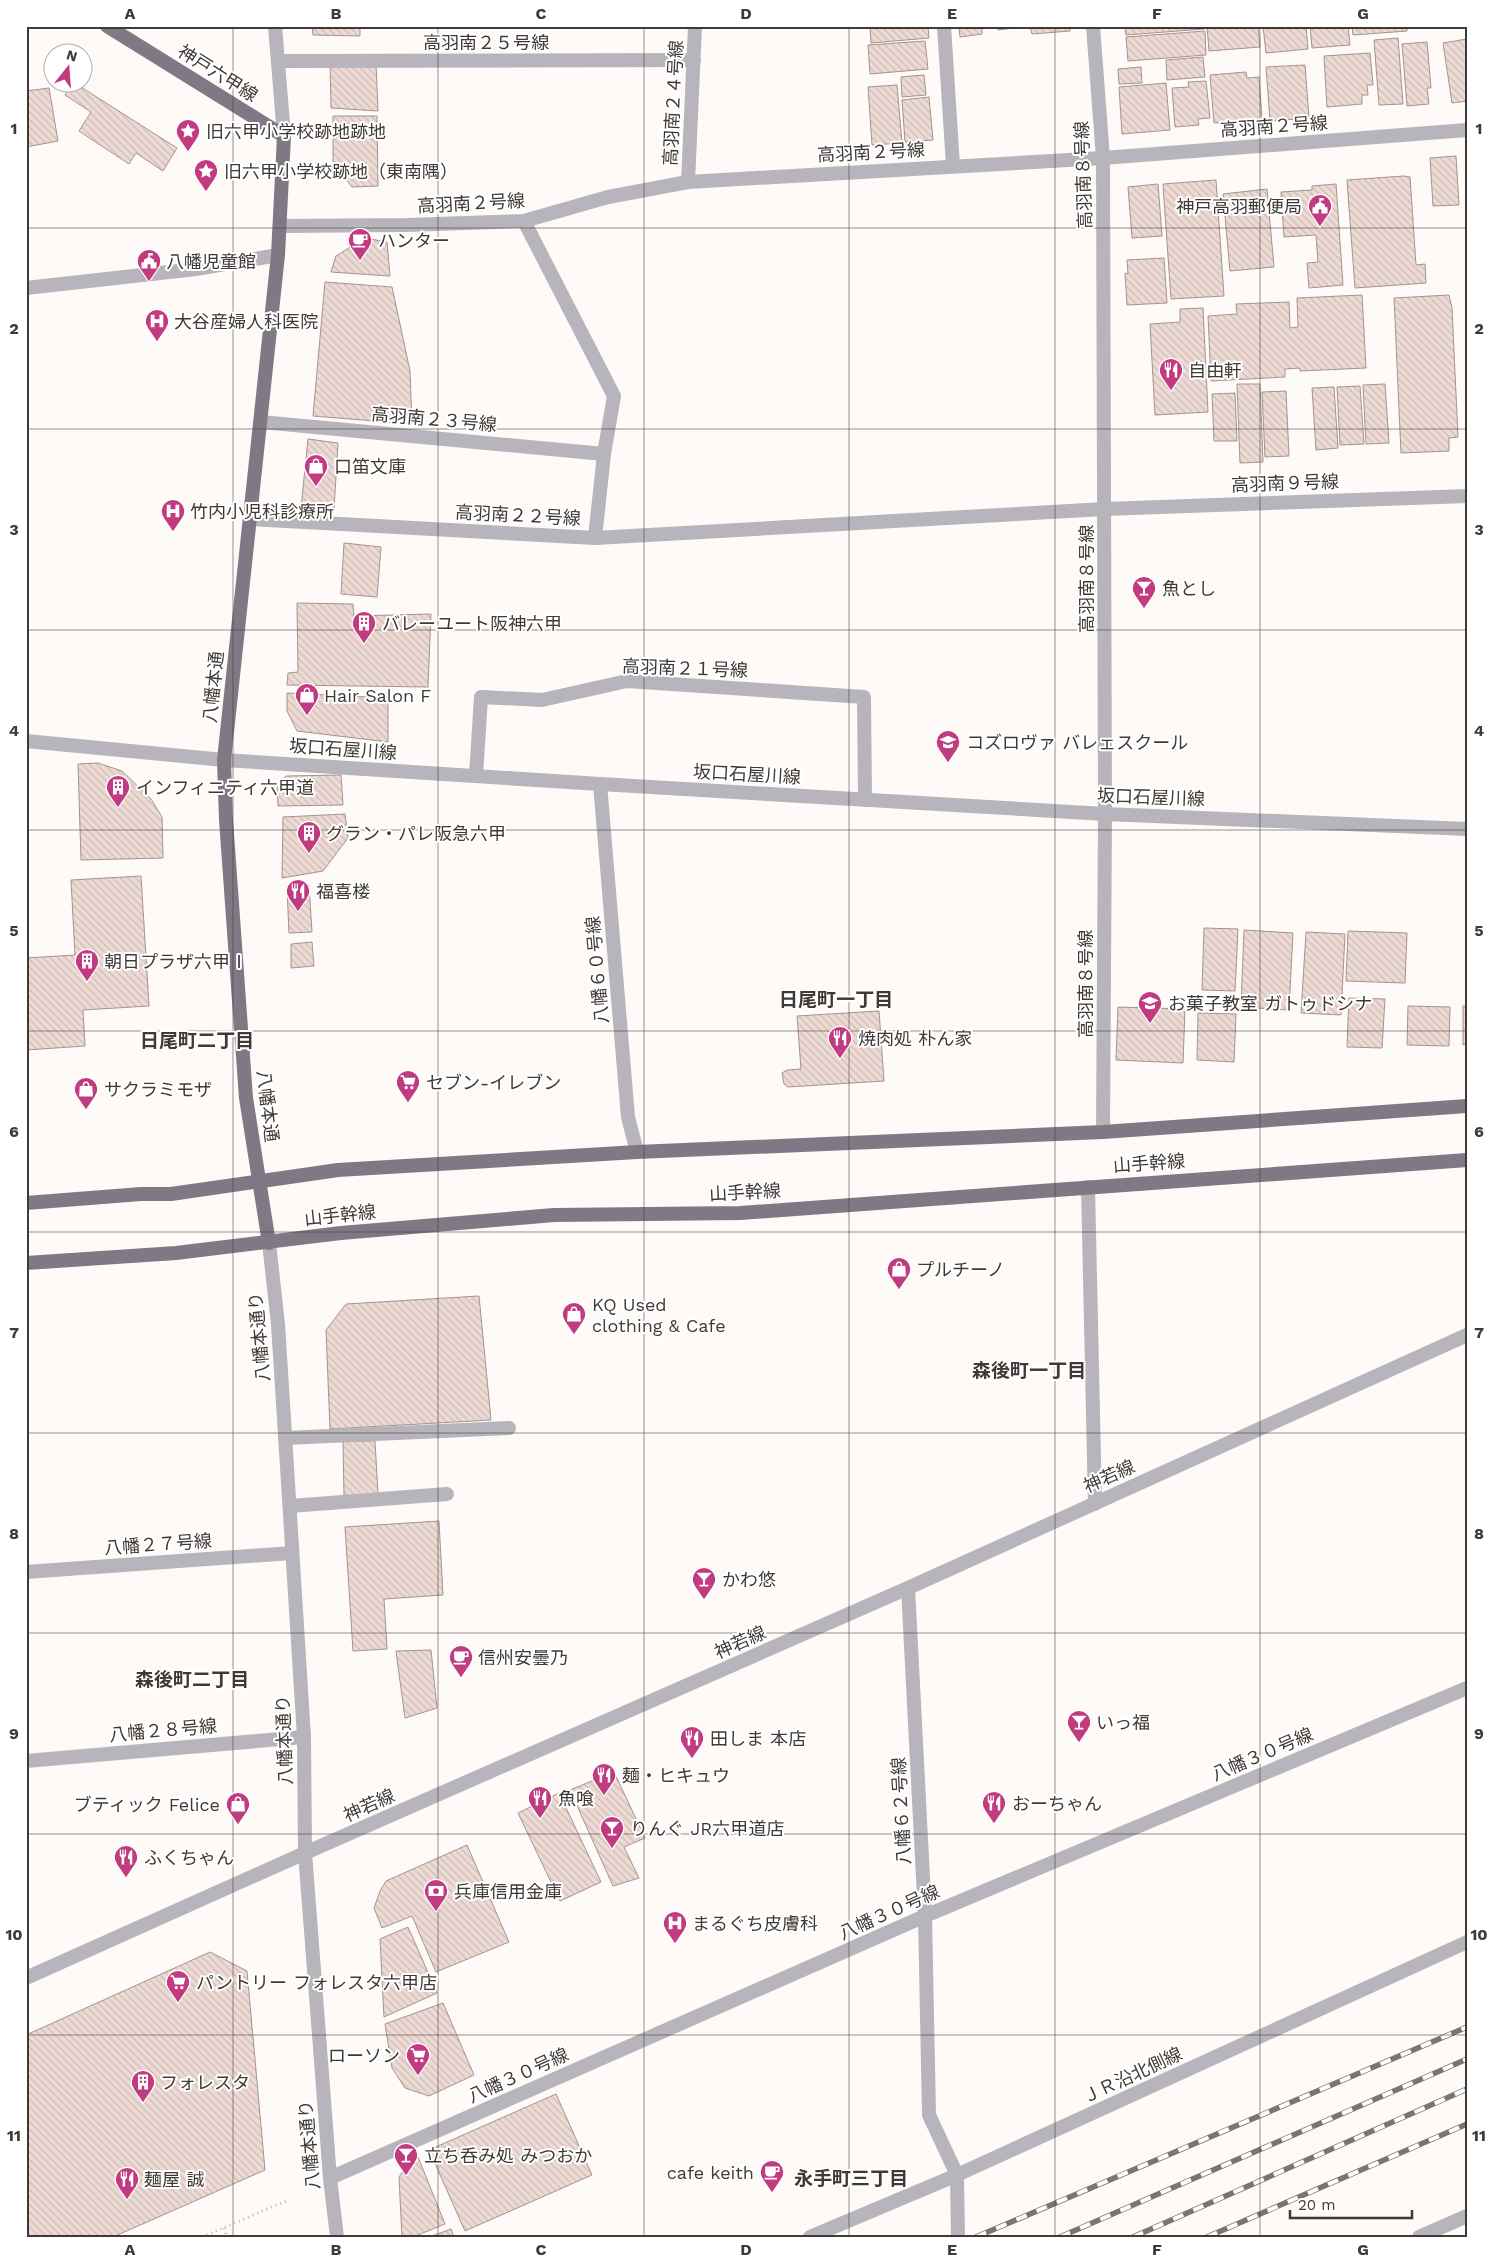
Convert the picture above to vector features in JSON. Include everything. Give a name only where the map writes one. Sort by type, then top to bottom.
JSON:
[{"type":"main road","name":"神戸六甲線","points":[[107,26],[284,136]]},
{"type":"main road","name":"八幡本通","points":[[268,1243],[246,1098],[226,820],[224,760],[281,226],[284,136]]},
{"type":"main road","name":"山手幹線","points":[[26,1203],[141,1194],[171,1194],[260,1183],[338,1170],[637,1152],[1103,1132],[1467,1106]]},
{"type":"main road","name":"山手幹線","points":[[26,1263],[176,1253],[340,1233],[554,1215],[740,1213],[1088,1186],[1467,1160]]},
{"type":"street","points":[[275,26],[284,136]]},
{"type":"street","name":"高羽南２４号線","points":[[688,182],[695,26]]},
{"type":"street","points":[[944,26],[953,166]]},
{"type":"street","name":"高羽南８号線","points":[[1093,26],[1103,158],[1105,509],[1103,1132]]},
{"type":"street","name":"高羽南２５号線","points":[[279,61],[694,60]]},
{"type":"street","name":"高羽南２号線","points":[[281,226],[407,225],[524,221],[608,197],[688,182],[1103,158],[1467,130]]},
{"type":"street","name":"高羽南２２号線","points":[[250,519],[595,538],[604,454],[614,396],[524,221]]},
{"type":"street","points":[[26,288],[196,268],[278,255]]},
{"type":"street","name":"高羽南２３号線","points":[[261,422],[604,454]]},
{"type":"street","name":"高羽南９号線","points":[[595,538],[1105,509],[1467,496]]},
{"type":"street","name":"高羽南２１号線","points":[[476,776],[482,697],[542,700],[627,681],[864,697],[865,800]]},
{"type":"street","name":"坂口石屋川線","points":[[26,741],[224,760],[865,800],[1105,814],[1467,828]]},
{"type":"street","name":"八幡６０号線","points":[[600,784],[628,1117],[637,1152]]},
{"type":"street","points":[[1088,1186],[1095,1504]]},
{"type":"street","name":"八幡本通り","points":[[268,1243],[278,1324],[286,1438],[304,1737],[305,1853],[330,2178],[337,2237]]},
{"type":"street","name":"神若線","points":[[26,1978],[908,1588],[1467,1335]]},
{"type":"street","points":[[286,1438],[510,1428]]},
{"type":"street","points":[[290,1506],[447,1494]]},
{"type":"street","name":"八幡２７号線","points":[[26,1572],[292,1553]]},
{"type":"street","name":"八幡６２号線","points":[[908,1588],[925,1916],[929,2116],[957,2175]]},
{"type":"street","name":"八幡３０号線","points":[[330,2178],[925,1916],[1467,1688]]},
{"type":"street","name":"八幡２８号線","points":[[26,1761],[304,1737]]},
{"type":"street","name":"ＪＲ沿北側線","points":[[810,2237],[957,2175],[1467,1942]]},
{"type":"street","points":[[957,2175],[958,2237]]},
{"type":"street","points":[[1419,2237],[1467,2216]]},
{"type":"path","points":[[202,2237],[286,2201]]},
{"type":"path","points":[[224,2228],[227,2237]]},
{"type":"building","points":[[312,26],[360,26],[360,36],[313,35]]},
{"type":"building","points":[[870,26],[928,26],[929,38],[871,43]]},
{"type":"building","points":[[959,26],[982,26],[982,34],[960,37]]},
{"type":"building","points":[[997,26],[1030,26],[998,30]]},
{"type":"building","points":[[1030,26],[1070,26],[1070,31],[1032,34]]},
{"type":"building","points":[[1125,26],[1204,26],[1204,29],[1126,35]]},
{"type":"building","points":[[1207,26],[1258,26],[1260,47],[1209,51]]},
{"type":"building","points":[[1263,26],[1306,26],[1308,49],[1266,53]]},
{"type":"building","points":[[1310,26],[1348,26],[1350,45],[1312,48]]},
{"type":"building","points":[[1352,26],[1407,26],[1407,31],[1353,35]]},
{"type":"building","points":[[1205,31],[1206,55],[1128,61],[1126,37]]},
{"type":"building","points":[[1398,38],[1403,104],[1379,105],[1374,40]]},
{"type":"building","points":[[1467,39],[1467,101],[1452,103],[1443,43]]},
{"type":"building","points":[[925,41],[928,69],[870,74],[868,45]]},
{"type":"building","points":[[1427,42],[1431,88],[1427,88],[1429,104],[1407,106],[1402,44]]},
{"type":"building","points":[[1370,53],[1373,85],[1367,85],[1368,95],[1362,95],[1362,104],[1327,107],[1324,56]]},
{"type":"building","points":[[1203,57],[1205,77],[1167,80],[1166,60]]},
{"type":"building","points":[[330,62],[376,64],[378,111],[331,108]]},
{"type":"building","points":[[1305,65],[1309,118],[1270,121],[1266,67]]},
{"type":"building","points":[[1141,67],[1142,83],[1119,84],[1118,69]]},
{"type":"building","points":[[1246,72],[1247,78],[1259,77],[1262,119],[1214,123],[1210,75]]},
{"type":"building","points":[[924,75],[926,95],[902,97],[901,77]]},
{"type":"building","points":[[1206,81],[1210,118],[1198,119],[1199,125],[1175,127],[1172,88],[1189,87],[1188,82]]},
{"type":"building","points":[[1166,83],[1170,130],[1122,134],[1119,87]]},
{"type":"building","points":[[897,85],[902,143],[872,145],[868,87]]},
{"type":"building","points":[[42,89],[42,92],[50,92],[58,141],[26,147],[26,91]]},
{"type":"building","points":[[67,92],[89,92],[177,148],[163,171],[136,153],[129,164],[79,131],[91,112],[65,95]]},
{"type":"building","points":[[929,97],[933,140],[905,142],[902,100]]},
{"type":"building","points":[[333,116],[377,116],[378,186],[352,187],[333,162]]},
{"type":"building","points":[[1456,156],[1459,205],[1433,206],[1430,158]]},
{"type":"building","points":[[1410,177],[1416,265],[1425,264],[1426,283],[1355,288],[1347,180]]},
{"type":"building","points":[[1216,180],[1224,296],[1171,299],[1163,184]]},
{"type":"building","points":[[1158,184],[1162,236],[1132,238],[1128,187]]},
{"type":"building","points":[[1336,184],[1343,285],[1309,288],[1307,263],[1318,262],[1316,235],[1284,237],[1281,192],[1312,190],[1312,186]]},
{"type":"building","points":[[1267,189],[1274,267],[1230,271],[1223,194]]},
{"type":"building","points":[[365,238],[387,242],[390,276],[331,272],[336,256]]},
{"type":"building","points":[[1164,258],[1167,303],[1127,305],[1125,273],[1128,274],[1127,260]]},
{"type":"building","points":[[325,282],[392,287],[410,371],[412,424],[313,416]]},
{"type":"building","points":[[1362,295],[1366,368],[1300,371],[1300,368],[1285,369],[1285,377],[1211,381],[1208,316],[1237,314],[1236,304],[1289,302],[1290,328],[1298,327],[1297,298]]},
{"type":"building","points":[[1449,295],[1452,308],[1458,437],[1449,438],[1449,451],[1401,453],[1394,298]]},
{"type":"building","points":[[1203,308],[1208,412],[1155,415],[1150,324],[1180,322],[1180,309]]},
{"type":"building","points":[[1237,384],[1260,384],[1263,462],[1240,463]]},
{"type":"building","points":[[1385,384],[1389,443],[1366,444],[1363,385]]},
{"type":"building","points":[[1360,386],[1364,444],[1340,445],[1337,387]]},
{"type":"building","points":[[1334,387],[1338,448],[1316,450],[1312,388]]},
{"type":"building","points":[[1286,391],[1289,456],[1265,457],[1262,392]]},
{"type":"building","points":[[1235,393],[1237,441],[1214,441],[1212,394]]},
{"type":"building","points":[[308,439],[338,443],[334,509],[301,508]]},
{"type":"building","points":[[344,543],[381,547],[377,597],[341,594]]},
{"type":"building","name":"バレーユート阪神六甲","points":[[297,603],[353,604],[354,616],[431,614],[428,687],[287,685],[288,673],[298,672]]},
{"type":"building","points":[[287,693],[388,698],[388,742],[297,731],[287,711]]},
{"type":"building","name":"インフィニティ六甲道","points":[[98,763],[122,771],[151,799],[162,817],[163,858],[81,860],[78,764]]},
{"type":"building","points":[[341,775],[343,805],[278,806],[277,788],[286,776]]},
{"type":"building","name":"グラン・パレ阪急六甲","points":[[345,814],[348,838],[323,871],[282,878],[283,817]]},
{"type":"building","name":"朝日プラザ六甲Ⅰ","points":[[141,876],[149,1006],[83,1010],[85,1046],[26,1050],[26,958],[75,955],[71,880]]},
{"type":"building","points":[[309,885],[312,932],[289,933],[287,888]]},
{"type":"building","points":[[1204,928],[1238,929],[1235,991],[1202,990]]},
{"type":"building","points":[[1244,930],[1293,933],[1289,1010],[1241,1007]]},
{"type":"building","points":[[1348,931],[1407,933],[1405,983],[1346,981]]},
{"type":"building","points":[[1306,932],[1345,934],[1341,1015],[1301,1013]]},
{"type":"building","points":[[312,942],[314,966],[291,968],[291,944]]},
{"type":"building","points":[[1349,998],[1385,999],[1382,1048],[1347,1047]]},
{"type":"building","points":[[1408,1006],[1450,1007],[1449,1046],[1407,1045]]},
{"type":"building","points":[[1463,1006],[1467,1006],[1467,1044],[1463,1045]]},
{"type":"building","points":[[1118,1007],[1185,1009],[1183,1063],[1116,1060]]},
{"type":"building","points":[[879,1011],[884,1081],[788,1087],[784,1084],[782,1073],[787,1070],[801,1069],[797,1016]]},
{"type":"building","points":[[1198,1013],[1236,1014],[1234,1062],[1197,1060]]},
{"type":"building","points":[[479,1296],[491,1420],[330,1429],[326,1330],[346,1304]]},
{"type":"building","points":[[343,1441],[375,1441],[378,1494],[344,1497]]},
{"type":"building","points":[[439,1521],[443,1595],[384,1599],[387,1649],[353,1651],[345,1527]]},
{"type":"building","points":[[431,1650],[437,1708],[405,1718],[396,1651]]},
{"type":"building","points":[[614,1772],[645,1838],[624,1847],[639,1878],[613,1886],[570,1790]]},
{"type":"building","points":[[559,1793],[601,1882],[560,1901],[518,1813]]},
{"type":"building","name":"兵庫信用金庫","points":[[467,1845],[509,1942],[436,1972],[412,1916],[382,1928],[374,1908],[386,1881]]},
{"type":"building","points":[[408,1927],[437,1993],[384,2017],[380,1939]]},
{"type":"building","name":"フォレスタ","points":[[210,1952],[247,1971],[265,2170],[113,2237],[26,2237],[26,2035]]},
{"type":"building","points":[[443,2003],[474,2075],[429,2096],[405,2088],[392,2068],[385,2024]]},
{"type":"building","points":[[556,2094],[592,2175],[465,2231],[429,2150]]},
{"type":"building","points":[[416,2152],[445,2224],[413,2237],[402,2237],[399,2177]]},
{"type":"building","points":[[451,2229],[454,2237],[429,2237]]},
{"type":"railway","points":[[976,2237],[1467,2027]]},
{"type":"railway","points":[[1060,2237],[1467,2059]]},
{"type":"railway","points":[[1133,2237],[1467,2089]]},
{"type":"railway","points":[[1207,2237],[1467,2124]]},
{"type":"place","name":"旧六甲小学校跡地跡地","points":[[188,152]]},
{"type":"place","name":"旧六甲小学校跡地（東南隅）","points":[[206,192]]},
{"type":"place","name":"神戸高羽郵便局","points":[[1320,227]]},
{"type":"place","name":"ハンター","points":[[360,261]]},
{"type":"place","name":"八幡児童館","points":[[149,282]]},
{"type":"place","name":"大谷産婦人科医院","points":[[157,342]]},
{"type":"place","name":"自由軒","points":[[1171,391]]},
{"type":"place","name":"口笛文庫","points":[[316,487]]},
{"type":"place","name":"竹内小児科診療所","points":[[173,532]]},
{"type":"place","name":"魚とし","points":[[1144,609]]},
{"type":"place","name":"バレーユート阪神六甲","points":[[364,644]]},
{"type":"place","name":"Hair Salon F","points":[[307,716]]},
{"type":"place","name":"コズロヴァ バレェスクール","points":[[948,763]]},
{"type":"place","name":"インフィニティ六甲道","points":[[118,808]]},
{"type":"place","name":"グラン・パレ阪急六甲","points":[[309,854]]},
{"type":"place","name":"福喜楼","points":[[298,912]]},
{"type":"place","name":"朝日プラザ六甲Ⅰ","points":[[87,982]]},
{"type":"place","name":"お菓子教室 ガトゥドシナ","points":[[1150,1024]]},
{"type":"place","name":"焼肉処 朴ん家","points":[[840,1059]]},
{"type":"place","name":"セブン-イレブン","points":[[408,1103]]},
{"type":"place","name":"サクラミモザ","points":[[86,1110]]},
{"type":"place","name":"プルチーノ","points":[[899,1290]]},
{"type":"place","name":"KQ Used clothing & Cafe","points":[[574,1335]]},
{"type":"place","name":"かわ悠","points":[[704,1600]]},
{"type":"place","name":"信州安曇乃","points":[[461,1678]]},
{"type":"place","name":"いっ福","points":[[1079,1743]]},
{"type":"place","name":"田しま 本店","points":[[692,1759]]},
{"type":"place","name":"麺・ヒキュウ","points":[[604,1796]]},
{"type":"place","name":"魚喰","points":[[540,1819]]},
{"type":"place","name":"おーちゃん","points":[[994,1824]]},
{"type":"place","name":"ブティック Felice","points":[[238,1825]]},
{"type":"place","name":"りんぐ JR六甲道店","points":[[612,1849]]},
{"type":"place","name":"ふくちゃん","points":[[126,1878]]},
{"type":"place","name":"兵庫信用金庫","points":[[436,1912]]},
{"type":"place","name":"まるぐち皮膚科","points":[[675,1944]]},
{"type":"place","name":"パントリー フォレスタ六甲店","points":[[178,2003]]},
{"type":"place","name":"ローソン","points":[[418,2076]]},
{"type":"place","name":"フォレスタ","points":[[143,2103]]},
{"type":"place","name":"立ち呑み処 みつおか","points":[[406,2176]]},
{"type":"place","name":"cafe keith","points":[[772,2193]]},
{"type":"place","name":"麺屋 誠","points":[[127,2200]]},
{"type":"district","name":"日尾町一丁目","points":[[836,999]]},
{"type":"district","name":"日尾町二丁目","points":[[197,1040]]},
{"type":"district","name":"森後町一丁目","points":[[1029,1370]]},
{"type":"district","name":"森後町二丁目","points":[[192,1679]]},
{"type":"district","name":"永手町三丁目","points":[[851,2178]]}]
